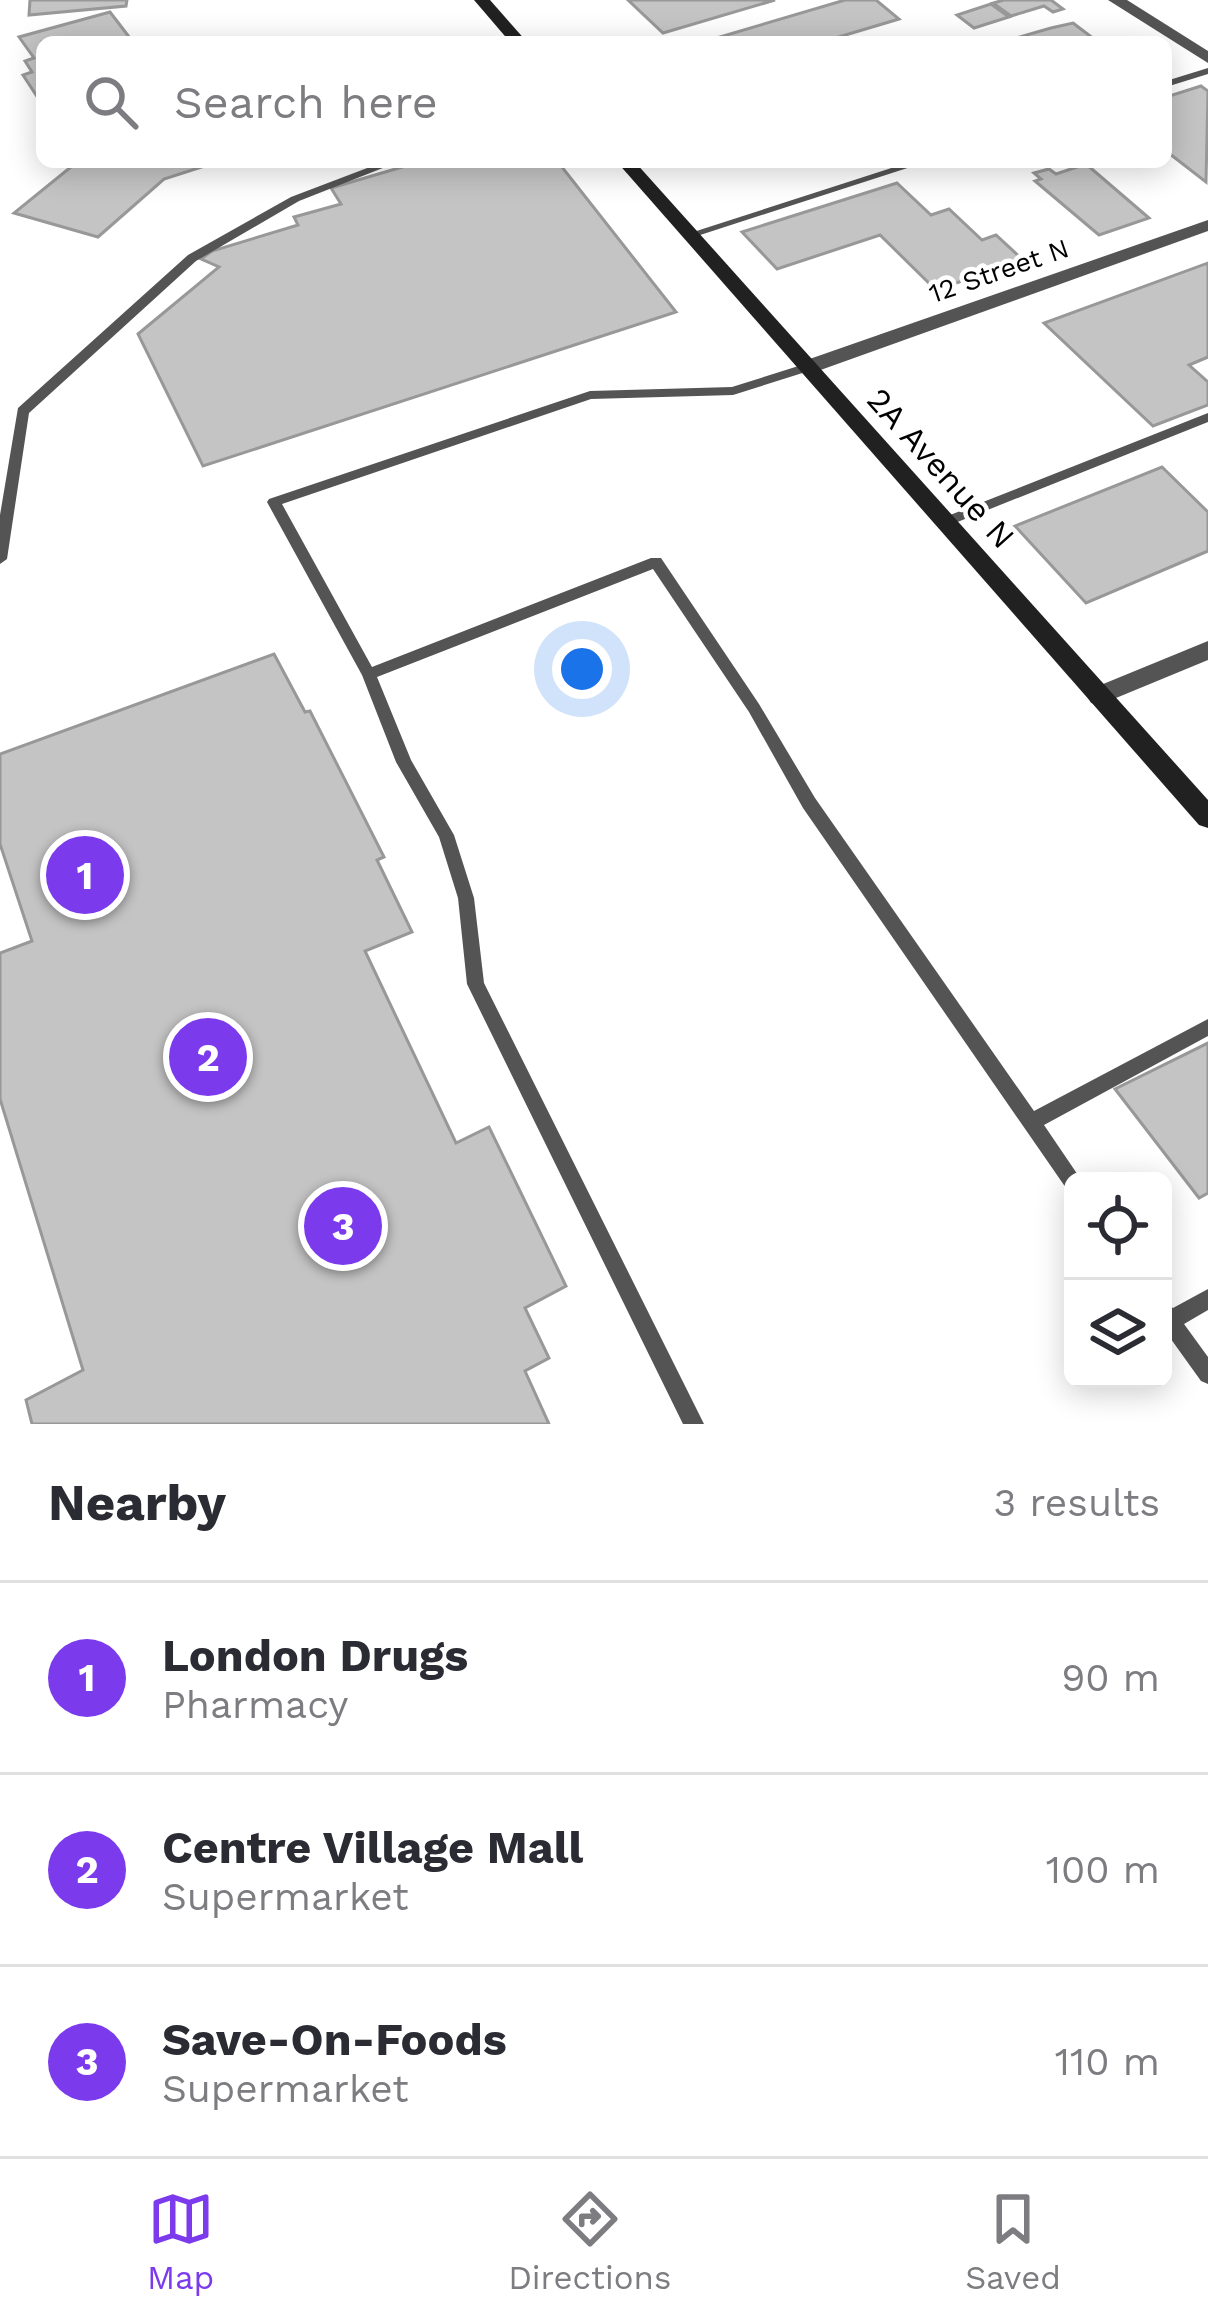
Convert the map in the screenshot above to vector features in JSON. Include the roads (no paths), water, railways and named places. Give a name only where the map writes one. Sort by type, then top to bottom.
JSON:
[{"type":"street","points":[[482,0],[514,36]]},
{"type":"street","points":[[1116,0],[1208,58]]},
{"type":"street","name":"2A Avenue N","points":[[631,168],[1208,817]]},
{"type":"street","name":"12 Street N","points":[[808,367],[1208,226]]},
{"type":"street","points":[[1099,696],[1208,650]]},
{"type":"lane","points":[[1172,82],[1208,71]]},
{"type":"lane","points":[[0,559],[23,412],[192,258],[296,200],[378,168]]},
{"type":"lane","points":[[690,235],[902,168]]},
{"type":"lane","points":[[694,1424],[476,984],[466,898],[446,835],[404,762],[369,674],[274,502],[461,447],[590,395],[733,391],[808,367]]},
{"type":"lane","points":[[540,412],[550,426]]},
{"type":"lane","points":[[944,522],[1208,417]]},
{"type":"lane","points":[[369,674],[656,562],[754,708],[809,803],[1066,1172]]},
{"type":"lane","points":[[1032,1122],[1208,1027]]},
{"type":"lane","points":[[1172,1314],[1208,1299]]},
{"type":"lane","points":[[1172,1323],[1208,1375]]},
{"type":"place","name":"London Drugs","points":[[85,875]]},
{"type":"place","name":"Centre Village Mall","points":[[208,1057]]},
{"type":"place","name":"Save-On-Foods","points":[[343,1226]]}]
